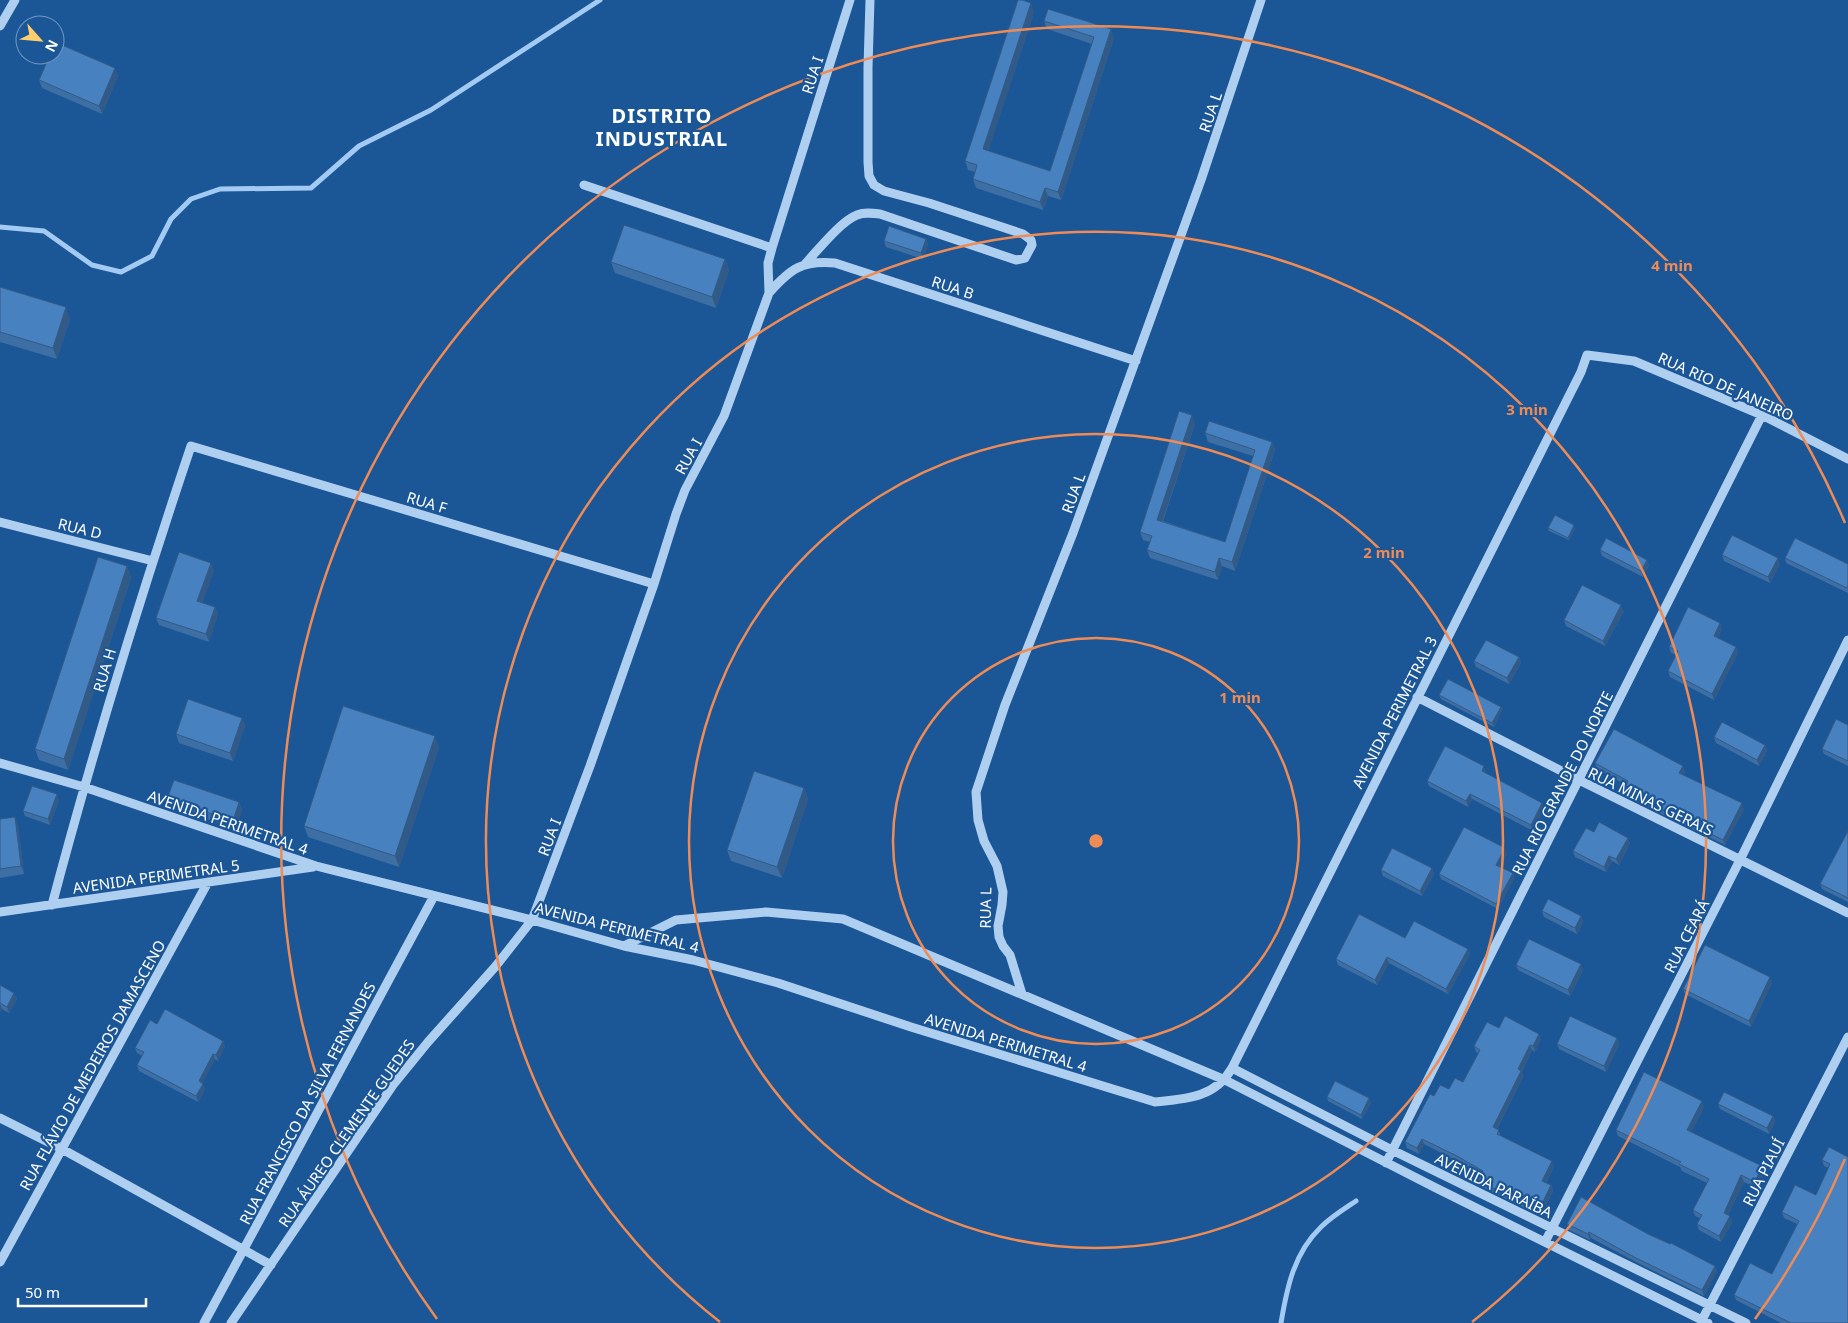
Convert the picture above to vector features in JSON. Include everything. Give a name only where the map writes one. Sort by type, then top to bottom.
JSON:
[{"type":"street","points":[[0,26],[15,0]]},
{"type":"street","name":"RUA I","points":[[532,920],[590,766],[685,490],[724,416],[769,293],[768,263],[772,248],[850,0]]},
{"type":"street","points":[[805,264],[848,219],[858,214],[868,213],[880,214],[1016,260],[1025,258],[1032,245],[1031,240],[1023,234],[929,203],[884,191],[874,185],[869,176],[868,162],[870,0]]},
{"type":"street","name":"RUA L","points":[[1022,994],[1010,954],[998,937],[1003,892],[997,866],[984,842],[978,820],[976,792],[1005,705],[1073,533],[1136,361],[1223,116],[1261,0]]},
{"type":"street","points":[[584,185],[772,248]]},
{"type":"street","name":"RUA B","points":[[769,293],[793,269],[805,264],[835,262],[1136,361]]},
{"type":"street","name":"RUA RIO DE JANEIRO","points":[[1587,356],[1634,360],[1762,415],[1848,459]]},
{"type":"street","name":"AVENIDA PERIMETRAL 3","points":[[1225,1080],[1581,372],[1587,356]]},
{"type":"street","name":"RUA RIO GRANDE DO NORTE","points":[[1386,1163],[1762,415]]},
{"type":"street","name":"RUA F","points":[[191,446],[654,584]]},
{"type":"street","name":"RUA H","points":[[52,905],[84,787],[153,560],[191,446]]},
{"type":"street","name":"RUA D","points":[[0,522],[153,560]]},
{"type":"street","name":"RUA CEARÁ","points":[[1545,1242],[1740,860],[1848,640]]},
{"type":"street","name":"RUA MINAS GERAIS","points":[[1418,697],[1579,780],[1848,913]]},
{"type":"street","name":"AVENIDA PERIMETRAL 4","points":[[0,763],[84,787],[316,866],[532,920],[624,946],[692,960],[778,983],[1155,1102],[1182,1100],[1197,1096],[1208,1092],[1225,1080]]},
{"type":"street","name":"AVENIDA PERIMETRAL 5","points":[[0,912],[316,866]]},
{"type":"street","name":"RUA FLÁVIO DE MEDEIROS DAMASCENO","points":[[0,1262],[208,882]]},
{"type":"street","name":"RUA FRANCISCO DA SILVA FERNANDES","points":[[204,1323],[434,896]]},
{"type":"street","name":"AVENIDA PARAÍBA","points":[[624,946],[676,920],[766,912],[843,919],[1225,1080],[1386,1163],[1705,1322]]},
{"type":"street","name":"RUA ÁUREO CLEMENTE GUEDES","points":[[231,1323],[393,1086],[428,1042],[495,967],[532,920]]},
{"type":"street","name":"RUA PIAUÍ","points":[[1705,1322],[1710,1305],[1848,1037]]},
{"type":"street","name":"AVENIDA PARAÍBA","points":[[1232,1068],[1392,1150],[1746,1323]]},
{"type":"street","points":[[0,1118],[62,1149],[271,1265]]},
{"type":"building","points":[[1018,0],[1031,3],[983,149],[1050,171],[1094,37],[1044,21],[1048,9],[1111,29],[1058,192],[1045,188],[1040,202],[973,179],[977,165],[965,161]]},
{"type":"building","points":[[65,46],[115,68],[99,106],[39,80],[46,65],[65,65]]},
{"type":"building","points":[[624,225],[725,259],[712,297],[611,262]]},
{"type":"building","points":[[889,226],[926,239],[921,253],[884,241]]},
{"type":"building","points":[[0,287],[66,307],[53,348],[0,332]]},
{"type":"building","points":[[1179,411],[1192,415],[1157,520],[1225,542],[1255,450],[1205,433],[1209,421],[1272,442],[1232,562],[1219,558],[1215,572],[1147,550],[1152,536],[1140,532]]},
{"type":"building","points":[[1555,515],[1574,525],[1568,538],[1548,528]]},
{"type":"building","points":[[1732,535],[1778,558],[1768,577],[1722,555]]},
{"type":"building","points":[[1606,538],[1647,560],[1641,571],[1600,550]]},
{"type":"building","points":[[1795,538],[1848,564],[1847,588],[1785,558]]},
{"type":"building","points":[[179,552],[211,563],[197,601],[215,607],[206,634],[156,618]]},
{"type":"building","points":[[98,557],[127,566],[64,759],[35,749]]},
{"type":"building","points":[[1582,585],[1621,605],[1603,641],[1564,620]]},
{"type":"building","points":[[1688,607],[1720,623],[1714,636],[1736,647],[1712,694],[1668,671],[1678,651],[1669,647]]},
{"type":"building","points":[[1486,640],[1519,657],[1507,678],[1474,661]]},
{"type":"building","points":[[1448,679],[1501,707],[1492,723],[1439,695]]},
{"type":"building","points":[[188,699],[242,718],[230,753],[176,734]]},
{"type":"building","points":[[343,706],[435,736],[395,856],[304,826]]},
{"type":"building","points":[[1836,719],[1848,725],[1848,761],[1822,749]]},
{"type":"building","points":[[1722,722],[1765,745],[1757,760],[1714,737]]},
{"type":"building","points":[[1614,729],[1683,766],[1679,773],[1742,803],[1723,840],[1647,802],[1649,799],[1626,786],[1628,781],[1595,763]]},
{"type":"building","points":[[1445,746],[1484,766],[1482,771],[1542,803],[1531,825],[1470,794],[1466,801],[1427,781]]},
{"type":"building","points":[[754,771],[804,788],[777,867],[727,850]]},
{"type":"building","points":[[174,780],[239,802],[233,821],[167,799]]},
{"type":"building","points":[[32,786],[57,794],[48,819],[23,811]]},
{"type":"building","points":[[15,817],[21,866],[0,869],[0,819]]},
{"type":"building","points":[[1599,822],[1628,838],[1616,859],[1609,856],[1604,867],[1573,851],[1586,828],[1594,832]]},
{"type":"building","points":[[1464,827],[1505,848],[1496,865],[1513,873],[1496,904],[1439,874]]},
{"type":"building","points":[[1848,831],[1848,898],[1820,884]]},
{"type":"building","points":[[1392,848],[1432,868],[1420,891],[1381,870]]},
{"type":"building","points":[[1548,899],[1581,916],[1575,928],[1542,911]]},
{"type":"building","points":[[1359,914],[1405,938],[1414,921],[1468,949],[1446,989],[1387,957],[1375,980],[1336,959]]},
{"type":"building","points":[[1529,939],[1581,964],[1568,990],[1516,965]]},
{"type":"building","points":[[1705,945],[1770,977],[1749,1021],[1683,989]]},
{"type":"building","points":[[0,985],[14,993],[7,1007],[0,1003]]},
{"type":"building","points":[[165,1009],[223,1041],[216,1055],[213,1054],[199,1081],[203,1084],[196,1096],[137,1065],[144,1052],[135,1048],[150,1020],[157,1024]]},
{"type":"building","points":[[1505,1016],[1539,1034],[1533,1046],[1530,1045],[1518,1069],[1521,1071],[1493,1127],[1499,1130],[1497,1134],[1552,1161],[1542,1181],[1551,1185],[1539,1210],[1478,1181],[1483,1171],[1457,1156],[1422,1139],[1417,1148],[1405,1142],[1430,1094],[1434,1096],[1440,1085],[1449,1089],[1455,1078],[1463,1082],[1480,1050],[1474,1046],[1487,1022],[1499,1028]]},
{"type":"building","points":[[1570,1016],[1617,1038],[1604,1066],[1557,1044]]},
{"type":"building","points":[[1644,1072],[1702,1101],[1687,1130],[1762,1166],[1755,1182],[1741,1175],[1724,1213],[1730,1216],[1719,1236],[1697,1224],[1702,1215],[1693,1210],[1709,1179],[1679,1164],[1681,1162],[1616,1130]]},
{"type":"building","points":[[1335,1081],[1369,1098],[1361,1115],[1327,1097]]},
{"type":"building","points":[[1724,1092],[1773,1116],[1767,1128],[1718,1104]]},
{"type":"building","points":[[1829,1147],[1848,1157],[1848,1323],[1791,1323],[1734,1295],[1750,1263],[1772,1274],[1799,1221],[1782,1212],[1795,1185],[1816,1195],[1830,1164],[1822,1160]]},
{"type":"building","points":[[1581,1197],[1648,1234],[1671,1243],[1715,1266],[1702,1290],[1636,1258],[1589,1232],[1588,1234],[1567,1224]]},
{"type":"waterway","points":[[0,227],[44,231],[92,265],[121,272],[152,256],[171,219],[191,199],[220,189],[311,188],[359,146],[431,110],[600,0]]},
{"type":"waterway","points":[[1281,1323],[1289,1284],[1304,1248],[1325,1223],[1356,1201]]},
{"type":"district","name":"DISTRITO INDUSTRIAL","points":[[662,126]]}]
